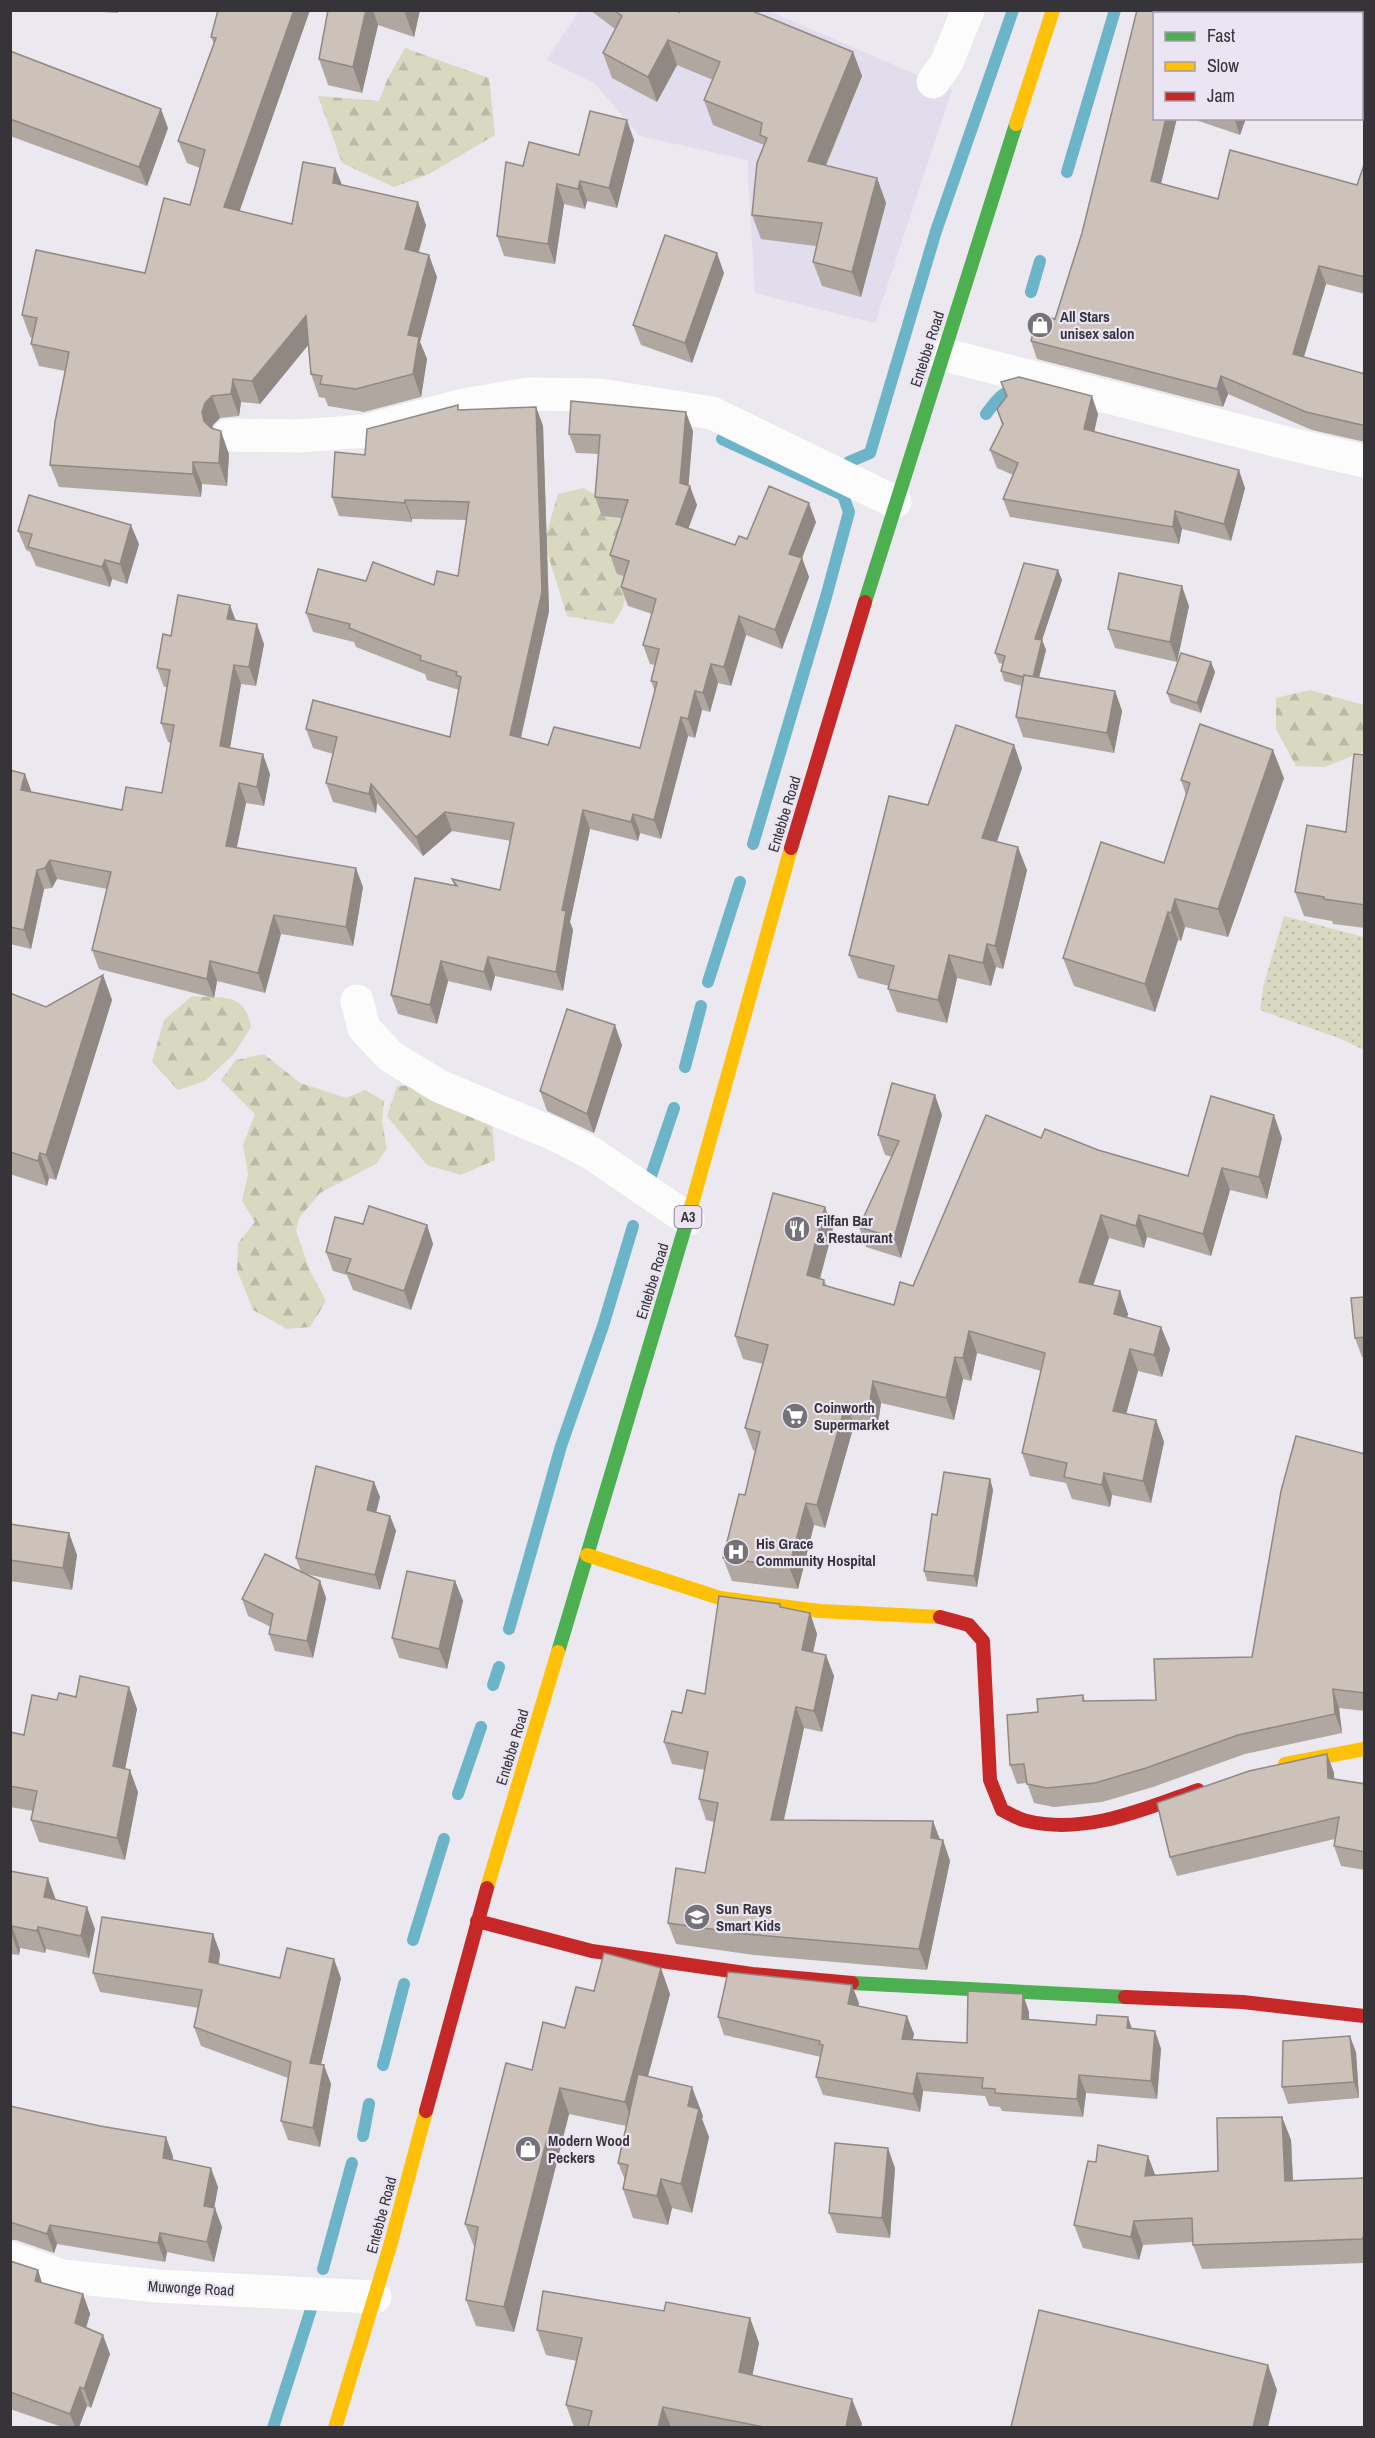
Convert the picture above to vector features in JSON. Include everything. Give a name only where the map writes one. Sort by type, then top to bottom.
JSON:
[{"type":"main road","name":"Entebbe Road","points":[[335,2427],[375,2297],[477,1922],[688,1219],[787,864],[895,502],[1053,10]]},
{"type":"main road","points":[[587,1556],[720,1598],[820,1611],[946,1617],[969,1625],[983,1641],[990,1780],[1002,1810],[1027,1821],[1070,1826],[1120,1817],[1215,1784]]},
{"type":"main road","points":[[1276,1766],[1306,1758],[1365,1749]]},
{"type":"main road","points":[[477,1922],[592,1950],[752,1974],[890,1987],[1243,2002],[1365,2016]]},
{"type":"street","points":[[933,82],[947,62],[968,10]]},
{"type":"street","points":[[942,354],[1365,462]]},
{"type":"street","points":[[229,435],[299,436],[365,431],[464,405],[528,394],[600,395],[712,413],[895,502]]},
{"type":"street","points":[[357,1001],[364,1028],[390,1056],[440,1086],[554,1134],[591,1153],[688,1219]]},
{"type":"street","name":"Muwonge Road","points":[[10,2258],[63,2276],[156,2286],[375,2297]]},
{"type":"shaded area","points":[[579,11],[769,11],[952,90],[875,323],[755,293],[747,160],[640,136],[594,83],[546,60]]},
{"type":"green space","points":[[405,48],[489,78],[495,135],[429,174],[394,187],[342,163],[318,96],[379,101],[387,80]]},
{"type":"green space","points":[[583,488],[619,508],[640,529],[623,608],[613,624],[567,616],[544,542],[558,494]]},
{"type":"green space","points":[[1310,690],[1364,705],[1364,751],[1325,767],[1296,766],[1276,729],[1276,698]]},
{"type":"green space","points":[[1284,916],[1364,937],[1364,1050],[1341,1039],[1260,1010],[1264,984]]},
{"type":"green space","points":[[192,996],[230,999],[238,1002],[248,1015],[251,1027],[234,1054],[205,1081],[178,1090],[152,1062],[164,1020]]},
{"type":"green space","points":[[264,1054],[300,1083],[346,1098],[365,1090],[384,1101],[382,1122],[387,1148],[376,1164],[320,1193],[299,1218],[296,1231],[310,1271],[326,1301],[310,1327],[287,1329],[253,1310],[237,1270],[238,1243],[255,1222],[242,1201],[248,1174],[243,1145],[255,1114],[221,1080],[236,1060]]},
{"type":"green space","points":[[420,1085],[492,1121],[495,1160],[461,1175],[427,1165],[387,1116],[397,1086]]},
{"type":"building","points":[[218,10],[294,10],[224,207],[292,224],[303,162],[335,168],[333,183],[418,202],[405,249],[429,255],[408,335],[419,337],[413,374],[356,389],[320,384],[322,376],[311,374],[306,316],[252,381],[233,379],[231,394],[212,396],[205,403],[202,412],[204,421],[211,428],[221,431],[219,463],[193,462],[193,474],[50,465],[55,422],[69,352],[31,344],[37,318],[22,315],[36,250],[145,273],[164,198],[190,205],[205,150],[178,141],[216,38],[211,37]]},
{"type":"building","points":[[328,10],[366,10],[353,67],[319,59]]},
{"type":"building","points":[[614,10],[676,10],[679,12],[679,10],[750,10],[853,52],[808,161],[877,178],[852,272],[813,262],[822,223],[752,215],[757,163],[767,138],[760,135],[762,123],[704,100],[720,62],[668,40],[648,77],[603,53],[622,16]]},
{"type":"building","points":[[1137,10],[1365,10],[1365,112],[1363,110],[1363,12],[1153,12],[1153,120],[1166,120],[1151,181],[1218,199],[1230,150],[1357,185],[1365,162],[1365,277],[1319,266],[1293,354],[1365,374],[1365,427],[1306,412],[1221,376],[1217,389],[1031,341],[1038,315],[1055,319],[1082,233]]},
{"type":"building","points":[[10,51],[161,109],[139,167],[10,119]]},
{"type":"building","points":[[590,111],[627,120],[609,188],[580,181],[578,189],[557,184],[548,244],[497,236],[506,162],[523,166],[529,142],[579,155]]},
{"type":"building","points":[[665,235],[717,253],[685,343],[633,325]]},
{"type":"building","points":[[1019,377],[1092,396],[1084,429],[1239,470],[1224,524],[1175,511],[1173,527],[1003,499],[1018,463],[990,450],[1003,424],[997,409],[1007,396],[1001,382]]},
{"type":"building","points":[[571,401],[686,412],[680,483],[690,486],[676,524],[735,545],[739,536],[747,539],[769,486],[809,503],[789,554],[802,558],[775,630],[739,616],[724,667],[711,664],[703,693],[695,691],[688,719],[681,717],[654,820],[633,814],[631,822],[583,810],[562,910],[566,911],[556,972],[488,957],[484,972],[441,961],[430,1005],[391,995],[415,878],[457,886],[452,879],[500,890],[514,823],[445,812],[416,837],[371,784],[369,794],[326,783],[337,737],[306,729],[313,700],[450,737],[461,677],[456,675],[457,672],[420,660],[421,656],[349,628],[350,624],[306,613],[318,569],[366,581],[373,562],[434,585],[437,571],[458,576],[469,502],[405,500],[405,503],[332,497],[335,452],[365,455],[367,429],[458,405],[458,410],[536,407],[542,592],[510,735],[548,745],[554,727],[640,748],[657,682],[651,681],[659,649],[643,645],[656,599],[621,587],[629,561],[610,555],[628,500],[595,497],[600,435],[569,434]]},
{"type":"building","points":[[29,495],[131,525],[120,564],[105,560],[102,567],[28,547],[32,534],[18,531]]},
{"type":"building","points":[[1024,563],[1058,570],[1035,639],[1042,640],[1033,677],[1024,675],[1023,677],[1001,671],[1005,656],[995,653]]},
{"type":"building","points":[[1119,573],[1182,586],[1170,642],[1108,629]]},
{"type":"building","points":[[178,595],[230,605],[227,619],[257,624],[249,667],[234,665],[220,746],[263,754],[257,787],[239,783],[226,846],[356,868],[346,927],[274,915],[258,973],[210,961],[207,979],[92,950],[111,872],[50,860],[45,868],[37,870],[24,930],[10,927],[10,770],[25,774],[21,790],[122,810],[126,787],[162,793],[174,725],[161,723],[170,670],[157,668],[163,634],[171,636]]},
{"type":"building","points":[[1181,653],[1211,662],[1197,703],[1167,693]]},
{"type":"building","points":[[1024,675],[1115,691],[1107,733],[1016,717]]},
{"type":"building","points":[[1200,724],[1273,750],[1218,909],[1175,899],[1171,913],[1168,912],[1145,984],[1063,958],[1101,842],[1164,863],[1190,783],[1181,780]]},
{"type":"building","points":[[956,725],[1014,745],[982,838],[1018,847],[995,946],[987,944],[983,963],[949,955],[938,1000],[888,989],[894,966],[849,955],[889,796],[928,805]]},
{"type":"building","points":[[1354,754],[1365,755],[1365,905],[1295,892],[1307,825],[1346,832]]},
{"type":"building","points":[[103,975],[46,1155],[40,1153],[38,1161],[10,1152],[10,993],[46,1007]]},
{"type":"building","points":[[567,1009],[615,1025],[587,1114],[540,1091]]},
{"type":"building","points":[[892,1083],[935,1095],[894,1238],[859,1227],[899,1141],[878,1135]]},
{"type":"building","points":[[1211,1096],[1274,1115],[1259,1177],[1222,1168],[1203,1234],[1139,1215],[1136,1226],[1101,1215],[1079,1282],[1120,1291],[1114,1314],[1161,1327],[1154,1355],[1130,1349],[1113,1411],[1156,1420],[1143,1481],[1104,1473],[1102,1485],[1064,1477],[1067,1463],[1022,1453],[1045,1353],[969,1331],[963,1358],[955,1357],[946,1398],[873,1381],[869,1407],[846,1403],[817,1505],[806,1503],[789,1567],[723,1558],[739,1494],[745,1495],[760,1432],[745,1428],[768,1345],[735,1336],[773,1193],[825,1207],[807,1275],[824,1280],[823,1285],[894,1305],[900,1282],[913,1286],[986,1115],[1041,1138],[1045,1129],[1098,1150],[1188,1176]]},
{"type":"building","points":[[369,1206],[427,1225],[404,1291],[346,1272],[351,1259],[326,1252],[335,1217],[363,1224]]},
{"type":"building","points":[[1365,1297],[1365,1337],[1355,1338],[1351,1298]]},
{"type":"building","points":[[1296,1436],[1365,1454],[1365,1693],[1333,1689],[1335,1714],[1238,1735],[1146,1768],[1095,1783],[1047,1788],[1027,1784],[1024,1764],[1010,1765],[1007,1715],[1038,1712],[1037,1699],[1083,1695],[1083,1701],[1156,1700],[1154,1659],[1252,1657],[1281,1491]]},
{"type":"building","points":[[316,1466],[374,1482],[367,1510],[390,1516],[375,1575],[296,1558]]},
{"type":"building","points":[[944,1472],[990,1479],[974,1576],[924,1571],[932,1514],[937,1515]]},
{"type":"building","points":[[10,1524],[69,1533],[63,1568],[10,1560]]},
{"type":"building","points":[[265,1554],[320,1581],[307,1641],[269,1634],[273,1614],[242,1599]]},
{"type":"building","points":[[407,1571],[455,1581],[439,1649],[392,1638]]},
{"type":"building","points":[[719,1596],[780,1604],[780,1607],[810,1613],[802,1650],[826,1655],[814,1711],[796,1707],[771,1820],[933,1821],[931,1838],[943,1840],[919,1949],[746,1934],[668,1923],[676,1868],[705,1873],[718,1803],[699,1799],[708,1752],[664,1742],[672,1711],[682,1713],[687,1690],[705,1694]]},
{"type":"building","points":[[80,1676],[129,1687],[113,1766],[130,1770],[117,1838],[31,1820],[37,1791],[10,1786],[10,1732],[24,1735],[32,1695],[57,1700],[59,1693],[76,1697]]},
{"type":"building","points":[[1327,1754],[1328,1778],[1365,1784],[1365,1852],[1334,1846],[1339,1817],[1170,1857],[1157,1803],[1249,1771]]},
{"type":"building","points":[[10,1871],[48,1878],[44,1897],[87,1907],[81,1936],[38,1927],[37,1931],[12,1926],[10,1933]]},
{"type":"building","points":[[102,1917],[213,1934],[209,1962],[280,1978],[287,1948],[334,1959],[310,2063],[324,2065],[313,2128],[281,2121],[291,2062],[194,2027],[202,1990],[93,1973]]},
{"type":"building","points":[[604,1953],[661,1968],[625,2102],[560,2088],[504,2307],[466,2300],[478,2227],[465,2224],[506,2063],[532,2070],[543,2022],[565,2028],[576,1987],[594,1991]]},
{"type":"building","points":[[728,1972],[852,1985],[848,2004],[907,2016],[902,2039],[967,2043],[968,1991],[1023,1994],[1022,2019],[1096,2025],[1097,2015],[1128,2017],[1127,2028],[1155,2031],[1151,2081],[1079,2075],[1077,2099],[995,2093],[995,2089],[982,2088],[983,2078],[917,2073],[913,2094],[816,2077],[823,2045],[819,2044],[820,2041],[718,2017]]},
{"type":"building","points":[[1350,2036],[1354,2082],[1282,2087],[1283,2041]]},
{"type":"building","points":[[638,2074],[692,2087],[688,2106],[699,2109],[681,2184],[661,2179],[657,2196],[623,2189],[628,2165],[618,2163]]},
{"type":"building","points":[[10,2106],[100,2126],[166,2137],[163,2158],[211,2168],[204,2206],[215,2208],[207,2242],[160,2233],[158,2243],[50,2225],[47,2234],[10,2222]]},
{"type":"building","points":[[1282,2117],[1285,2181],[1365,2178],[1365,2236],[1363,2239],[1193,2245],[1192,2218],[1134,2221],[1131,2237],[1074,2225],[1088,2161],[1096,2162],[1098,2145],[1148,2156],[1145,2176],[1218,2171],[1217,2118]]},
{"type":"building","points":[[835,2143],[888,2148],[882,2218],[829,2213]]},
{"type":"building","points":[[10,2261],[38,2270],[35,2281],[83,2294],[75,2323],[103,2335],[84,2389],[80,2387],[70,2414],[10,2392]]},
{"type":"building","points":[[543,2291],[664,2311],[666,2302],[750,2318],[739,2372],[852,2399],[846,2427],[764,2427],[663,2407],[658,2427],[588,2427],[592,2411],[566,2405],[582,2338],[537,2330]]},
{"type":"building","points":[[1039,2310],[1268,2365],[1253,2427],[1011,2427]]},
{"type":"waterway","points":[[849,462],[870,453],[936,231],[1013,10]]},
{"type":"waterway","points":[[1067,172],[1115,10]]},
{"type":"waterway","points":[[1031,292],[1040,261]]},
{"type":"waterway","points":[[986,414],[1004,394],[1019,390]]},
{"type":"waterway","points":[[722,439],[843,495],[849,512],[753,844]]},
{"type":"waterway","points":[[708,982],[740,882]]},
{"type":"waterway","points":[[685,1067],[701,1006]]},
{"type":"waterway","points":[[651,1176],[674,1108]]},
{"type":"waterway","points":[[509,1629],[561,1446],[603,1326],[633,1226]]},
{"type":"waterway","points":[[493,1685],[499,1667]]},
{"type":"waterway","points":[[458,1794],[481,1727]]},
{"type":"waterway","points":[[413,1940],[444,1839]]},
{"type":"waterway","points":[[383,2065],[404,1984]]},
{"type":"waterway","points":[[363,2136],[369,2104]]},
{"type":"waterway","points":[[323,2269],[352,2163]]},
{"type":"waterway","points":[[273,2428],[313,2303]]},
{"type":"traffic: fast","points":[[865,602],[1016,124]]},
{"type":"traffic: fast","points":[[558,1652],[692,1204]]},
{"type":"traffic: fast","points":[[852,1983],[1125,1997]]},
{"type":"traffic: slow","points":[[1016,124],[1053,10]]},
{"type":"traffic: slow","points":[[692,1204],[791,848]]},
{"type":"traffic: slow","points":[[587,1555],[720,1598],[820,1611],[940,1617]]},
{"type":"traffic: slow","points":[[487,1888],[558,1652]]},
{"type":"traffic: slow","points":[[1285,1764],[1364,1749]]},
{"type":"traffic: slow","points":[[335,2428],[390,2246],[426,2111]]},
{"type":"traffic: jam","points":[[791,848],[865,602]]},
{"type":"traffic: jam","points":[[940,1617],[969,1625],[983,1641],[990,1780],[1002,1810],[1027,1821],[1071,1825],[1136,1812],[1198,1790]]},
{"type":"traffic: jam","points":[[426,2111],[487,1888]]},
{"type":"traffic: jam","points":[[477,1921],[592,1951],[752,1974],[852,1983]]},
{"type":"traffic: jam","points":[[1125,1997],[1243,2002],[1364,2016]]},
{"type":"place","name":"All Stars unisex salon","points":[[1040,325]]},
{"type":"place","name":"Filfan Bar & Restaurant","points":[[797,1229]]},
{"type":"place","name":"Coinworth Supermarket","points":[[795,1416]]},
{"type":"place","name":"His Grace Community Hospital","points":[[736,1552]]},
{"type":"place","name":"Sun Rays Smart Kids","points":[[697,1917]]},
{"type":"place","name":"Modern Wood Peckers","points":[[528,2149]]}]
